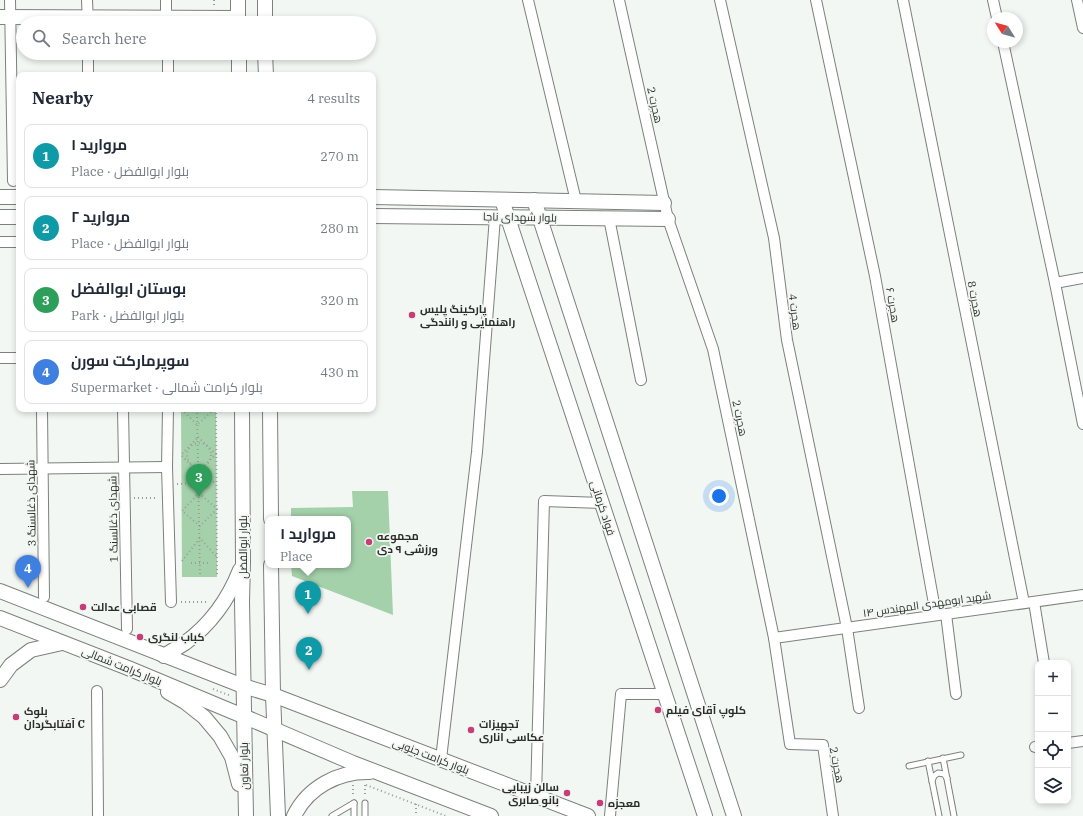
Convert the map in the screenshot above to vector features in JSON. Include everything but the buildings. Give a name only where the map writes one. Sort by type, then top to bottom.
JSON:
[{"type":"street","points":[[10,0],[5,17],[13,181]]},
{"type":"street","points":[[88,0],[88,16]]},
{"type":"street","points":[[166,0],[166,16]]},
{"type":"street","points":[[238,0],[238,16]]},
{"type":"street","points":[[265,0],[265,16]]},
{"type":"street","points":[[528,0],[576,201]]},
{"type":"street","name":"هجرت 2","points":[[619,0],[668,219],[713,349],[774,638],[790,744],[823,745],[833,816]]},
{"type":"street","name":"هجرت 4","points":[[720,0],[774,238],[787,340],[847,628],[859,708]]},
{"type":"street","name":"هجرت ۶","points":[[816,0],[875,276],[956,694]]},
{"type":"street","name":"هجرت 8","points":[[903,0],[1029,602],[1043,660]]},
{"type":"street","points":[[993,0],[996,12]]},
{"type":"street","points":[[1077,0],[1083,28]]},
{"type":"street","points":[[5,17],[16,17]]},
{"type":"street","points":[[1004,48],[1055,283],[1083,424]]},
{"type":"street","points":[[88,60],[88,72]]},
{"type":"street","points":[[168,60],[168,72]]},
{"type":"street","points":[[239,60],[239,72]]},
{"type":"street","points":[[265,60],[266,72]]},
{"type":"street","points":[[0,197],[16,197]]},
{"type":"street","name":"بلوار شهدای ناجا","points":[[376,197],[664,202]]},
{"type":"street","name":"فواد کرمانی","points":[[502,200],[501,217],[602,503],[705,816]]},
{"type":"street","points":[[534,200],[734,816]]},
{"type":"street","name":"بلوار شهدای ناجا","points":[[376,216],[668,219]]},
{"type":"street","points":[[0,217],[16,217]]},
{"type":"street","points":[[440,759],[477,452],[501,217]]},
{"type":"street","points":[[609,218],[641,380]]},
{"type":"street","points":[[0,242],[16,242]]},
{"type":"street","points":[[1055,283],[1083,278]]},
{"type":"street","points":[[0,358],[16,358]]},
{"type":"street","name":"شهدای ذغالسنگ 3","points":[[42,412],[44,597]]},
{"type":"street","name":"شهدای ذغالسنگ 1","points":[[123,412],[127,629]]},
{"type":"street","points":[[168,412],[167,467],[171,602]]},
{"type":"street","name":"بلوار ابوالفضل","points":[[242,412],[243,716]]},
{"type":"street","points":[[270,412],[271,516]]},
{"type":"street","points":[[0,469],[167,467]]},
{"type":"street","points":[[536,796],[544,501],[602,503]]},
{"type":"street","points":[[164,656],[186,642],[205,626],[224,602],[234,585],[243,562]]},
{"type":"street","points":[[272,568],[273,695],[278,816]]},
{"type":"street","points":[[0,591],[243,686]]},
{"type":"street","name":"شهید ابومهدی المهندس ۱۴","points":[[774,638],[1083,595]]},
{"type":"street","name":"بلوار کرامت شمالی","points":[[0,618],[128,668],[274,730]]},
{"type":"street","points":[[0,680],[11,665],[31,650],[62,643]]},
{"type":"street","points":[[128,668],[185,702],[204,717],[220,736],[232,757],[246,813]]},
{"type":"street","name":"بلوار کرامت جنوبی","points":[[243,686],[273,695],[588,816]]},
{"type":"street","points":[[98,691],[98,816]]},
{"type":"street","points":[[610,816],[621,694],[665,694]]},
{"type":"street","name":"بلوار تعاون","points":[[243,716],[246,813]]},
{"type":"street","points":[[274,730],[491,816]]},
{"type":"street","points":[[1071,743],[1083,741]]},
{"type":"street","points":[[294,816],[308,796],[324,783],[344,775],[378,772]]},
{"type":"lane","points":[[909,766],[961,755]]},
{"type":"lane","points":[[943,758],[954,816]]},
{"type":"lane","points":[[928,762],[939,816]]},
{"type":"lane","points":[[932,781],[934,776],[938,773],[944,774],[947,779]]},
{"type":"lane","points":[[332,816],[354,803],[354,816]]},
{"type":"lane","points":[[365,803],[365,816]]},
{"type":"path","points":[[185,412],[197,425]]},
{"type":"path","points":[[197,412],[200,577]]},
{"type":"path","points":[[197,425],[212,412]]},
{"type":"path","points":[[215,412],[218,577]]},
{"type":"path","points":[[198,437],[216,454]]},
{"type":"path","points":[[181,455],[198,437]]},
{"type":"path","points":[[198,442],[207,446],[211,454],[207,463],[198,467],[190,464],[186,455],[190,446],[198,442]]},
{"type":"path","points":[[211,454],[216,454]]},
{"type":"path","points":[[198,472],[216,454]]},
{"type":"path","points":[[181,455],[186,455]]},
{"type":"path","points":[[181,455],[198,472]]},
{"type":"path","points":[[168,484],[217,482]]},
{"type":"path","points":[[199,493],[217,509]]},
{"type":"path","points":[[199,493],[182,511],[200,526]]},
{"type":"path","points":[[125,498],[168,498]]},
{"type":"path","points":[[200,526],[217,509]]},
{"type":"path","points":[[200,538],[217,557]]},
{"type":"path","points":[[182,562],[200,538]]},
{"type":"path","points":[[191,563],[210,562]]},
{"type":"path","points":[[171,602],[224,602]]},
{"type":"path","points":[[365,785],[446,816]]},
{"type":"path","points":[[416,804],[416,816]]},
{"type":"green space","points":[[181,412],[216,412],[217,577],[182,577]]},
{"type":"green space","name":"مجموعه ورزشی ۹ دی","points":[[352,491],[388,491],[393,615],[292,576],[291,568],[351,568],[351,516],[291,516],[291,508],[353,507]]},
{"type":"place","name":"پارکینگ پلیس راهنمایی و رانندگی","points":[[412,315]]},
{"type":"place","name":"بوستان ابوالفضل","points":[[199,497]]},
{"type":"place","name":"مجموعه ورزشی ۹ دی","points":[[369,542]]},
{"type":"place","name":"سوپرمارکت سورن","points":[[28,588]]},
{"type":"place","name":"قصابی عدالت","points":[[83,607]]},
{"type":"place","name":"مروارید ۱","points":[[308,614]]},
{"type":"place","name":"کباب لنگری","points":[[140,637]]},
{"type":"place","name":"مروارید ۲","points":[[309,670]]},
{"type":"place","name":"کلوپ آقای فیلم","points":[[658,710]]},
{"type":"place","name":"بلوک آفتابگردان C","points":[[16,717]]},
{"type":"place","name":"تجهیزات عکاسی اناری","points":[[471,730]]},
{"type":"place","name":"سالن زیبایی بانو صابری","points":[[567,793]]},
{"type":"place","name":"معجزه","points":[[600,803]]}]
